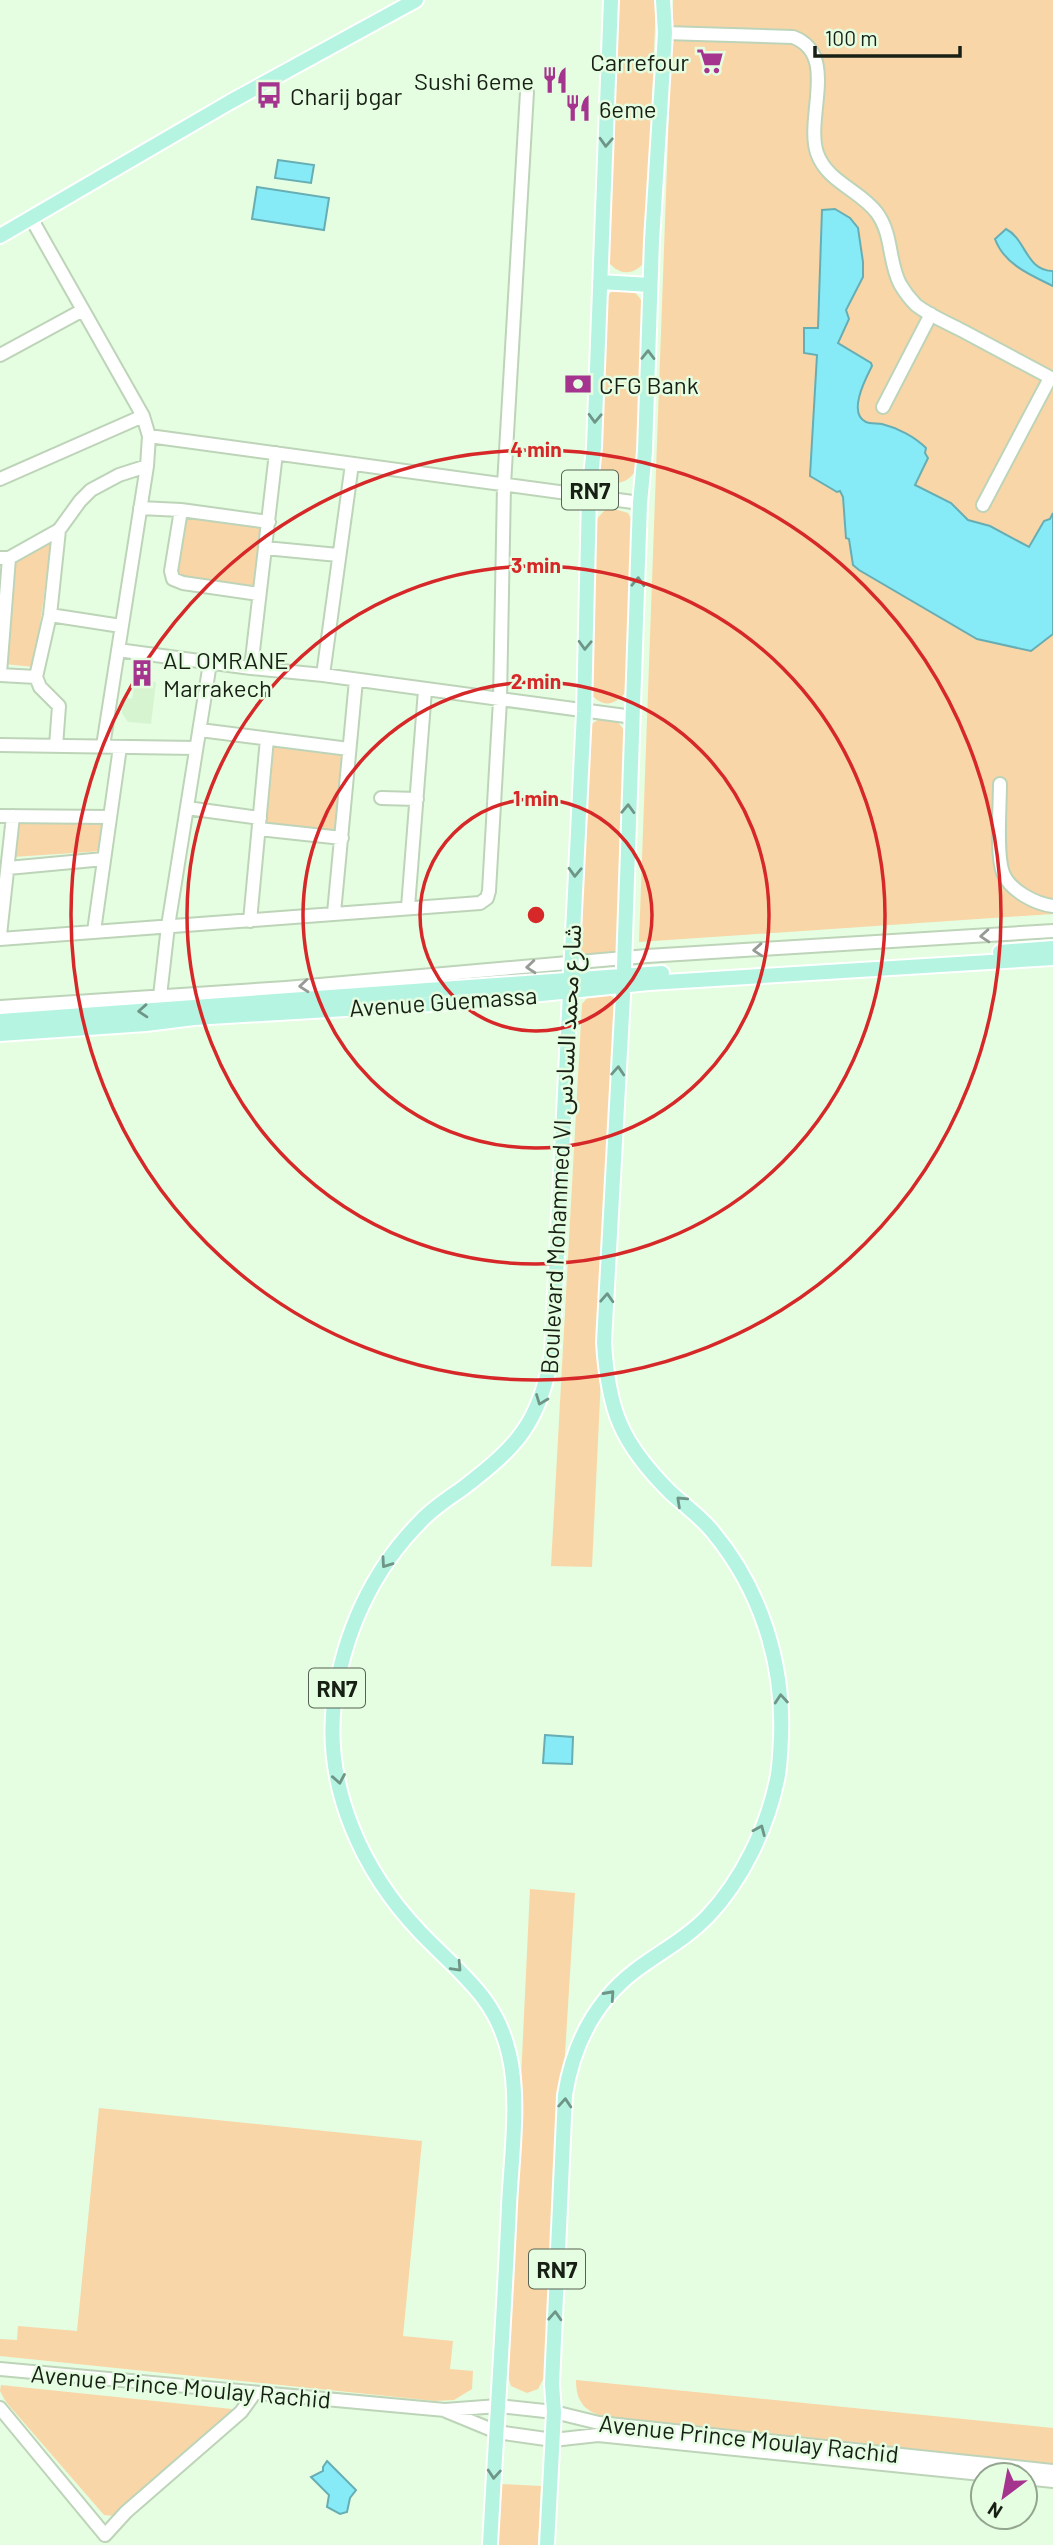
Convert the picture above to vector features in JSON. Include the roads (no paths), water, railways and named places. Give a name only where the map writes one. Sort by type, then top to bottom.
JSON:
[{"type":"main road","points":[[0,236],[230,102],[416,0]]},
{"type":"main road","name":"Boulevard Mohammed VI شارع محمد السادس","points":[[490,2545],[512,2156],[513,2095],[509,2054],[500,2026],[482,1996],[455,1964],[401,1911],[374,1875],[363,1854],[343,1802],[338,1778],[333,1745],[334,1706],[341,1662],[351,1630],[364,1599],[387,1560],[422,1520],[504,1454],[516,1440],[535,1414],[545,1387],[552,1354],[584,712],[589,496],[594,447],[611,0]]},
{"type":"main road","name":"RN7","points":[[547,2545],[554,2412],[551,2384],[565,2095],[570,2068],[576,2048],[609,1994],[636,1970],[678,1942],[708,1917],[726,1894],[742,1870],[762,1828],[779,1767],[781,1699],[778,1668],[768,1628],[744,1579],[712,1530],[645,1466],[621,1426],[609,1397],[604,1342],[624,981],[640,503],[645,451],[659,99],[665,33],[663,0]]},
{"type":"main road","points":[[600,282],[650,285]]},
{"type":"main road","name":"Avenue Guemassa","points":[[0,1021],[571,985],[1053,948]]},
{"type":"main road","name":"Avenue Guemassa","points":[[624,981],[1053,958]]},
{"type":"main road","name":"Avenue Guemassa","points":[[0,1034],[194,1018],[464,1002],[571,985]]},
{"type":"street","points":[[665,33],[793,37],[804,41],[816,59],[814,125],[817,155],[826,169],[866,200],[877,213],[890,238],[894,268],[909,297],[931,314],[1052,378],[983,505]]},
{"type":"street","points":[[110,817],[6,817],[8,868],[0,937],[480,903],[486,898],[489,891],[500,700],[504,485],[527,92]]},
{"type":"street","points":[[31,218],[143,416],[149,436],[147,466],[103,746]]},
{"type":"street","points":[[0,355],[83,310]]},
{"type":"street","points":[[883,407],[931,314]]},
{"type":"street","points":[[0,479],[143,416]]},
{"type":"street","points":[[149,436],[640,503]]},
{"type":"street","points":[[251,668],[276,453]]},
{"type":"street","points":[[323,675],[352,464]]},
{"type":"street","points":[[36,677],[0,674],[4,558],[59,530],[90,491],[119,475],[147,466]]},
{"type":"street","points":[[140,508],[181,510],[269,522]]},
{"type":"street","points":[[181,510],[173,579],[183,583],[259,594]]},
{"type":"street","points":[[56,746],[59,706],[40,687],[36,677],[50,615],[59,530]]},
{"type":"street","points":[[265,548],[338,555]]},
{"type":"street","points":[[50,615],[121,626]]},
{"type":"street","points":[[118,650],[634,718]]},
{"type":"street","points":[[160,996],[168,926],[210,663]]},
{"type":"street","points":[[334,913],[356,680]]},
{"type":"street","points":[[408,908],[425,690]]},
{"type":"street","points":[[200,730],[349,749]]},
{"type":"street","points":[[250,921],[267,739]]},
{"type":"street","points":[[0,745],[196,747]]},
{"type":"street","points":[[94,932],[120,747]]},
{"type":"street","points":[[1000,784],[1004,875],[1013,887],[1024,895],[1053,906]]},
{"type":"street","points":[[381,798],[416,799]]},
{"type":"street","points":[[187,808],[342,838]]},
{"type":"street","points":[[8,868],[104,859]]},
{"type":"street","name":"Avenue Guemassa","points":[[0,1007],[624,958],[1053,931]]},
{"type":"street","name":"Avenue Prince Moulay Rachid","points":[[0,2369],[254,2395],[445,2410],[498,2406],[554,2412],[599,2423],[1053,2471]]},
{"type":"street","points":[[0,2408],[104,2540],[126,2512],[228,2424],[254,2395]]},
{"type":"street","name":"Avenue Prince Moulay Rachid","points":[[445,2410],[496,2432],[553,2440],[598,2435],[969,2473]]},
{"type":"water","points":[[278,160],[314,165],[311,183],[275,178]]},
{"type":"water","points":[[257,187],[329,198],[324,230],[252,219]]},
{"type":"water","points":[[835,209],[850,218],[858,228],[863,262],[863,277],[846,310],[849,319],[838,343],[872,366],[858,403],[861,418],[868,423],[900,430],[926,448],[928,458],[915,485],[951,503],[968,520],[990,526],[1029,547],[1044,521],[1050,519],[1053,513],[1053,634],[1031,651],[977,639],[859,570],[853,565],[849,539],[846,538],[843,497],[840,491],[837,492],[810,476],[817,355],[804,353],[804,328],[818,328],[822,210]]},
{"type":"water","points":[[1006,229],[1013,234],[1037,266],[1053,271],[1053,286],[1019,268],[999,248],[995,239]]},
{"type":"water","points":[[545,1735],[573,1737],[572,1764],[543,1763]]},
{"type":"water","points":[[327,2461],[356,2490],[350,2498],[347,2512],[340,2514],[327,2507],[329,2495],[311,2477],[323,2471]]},
{"type":"place","name":"Carrefour","points":[[710,61]]},
{"type":"place","name":"Sushi 6eme","points":[[555,80]]},
{"type":"place","name":"Charij bgar","points":[[269,95]]},
{"type":"place","name":"6eme","points":[[578,108]]},
{"type":"place","name":"CFG Bank","points":[[578,384]]},
{"type":"place","name":"AL OMRANE Marrakech","points":[[142,673]]}]
